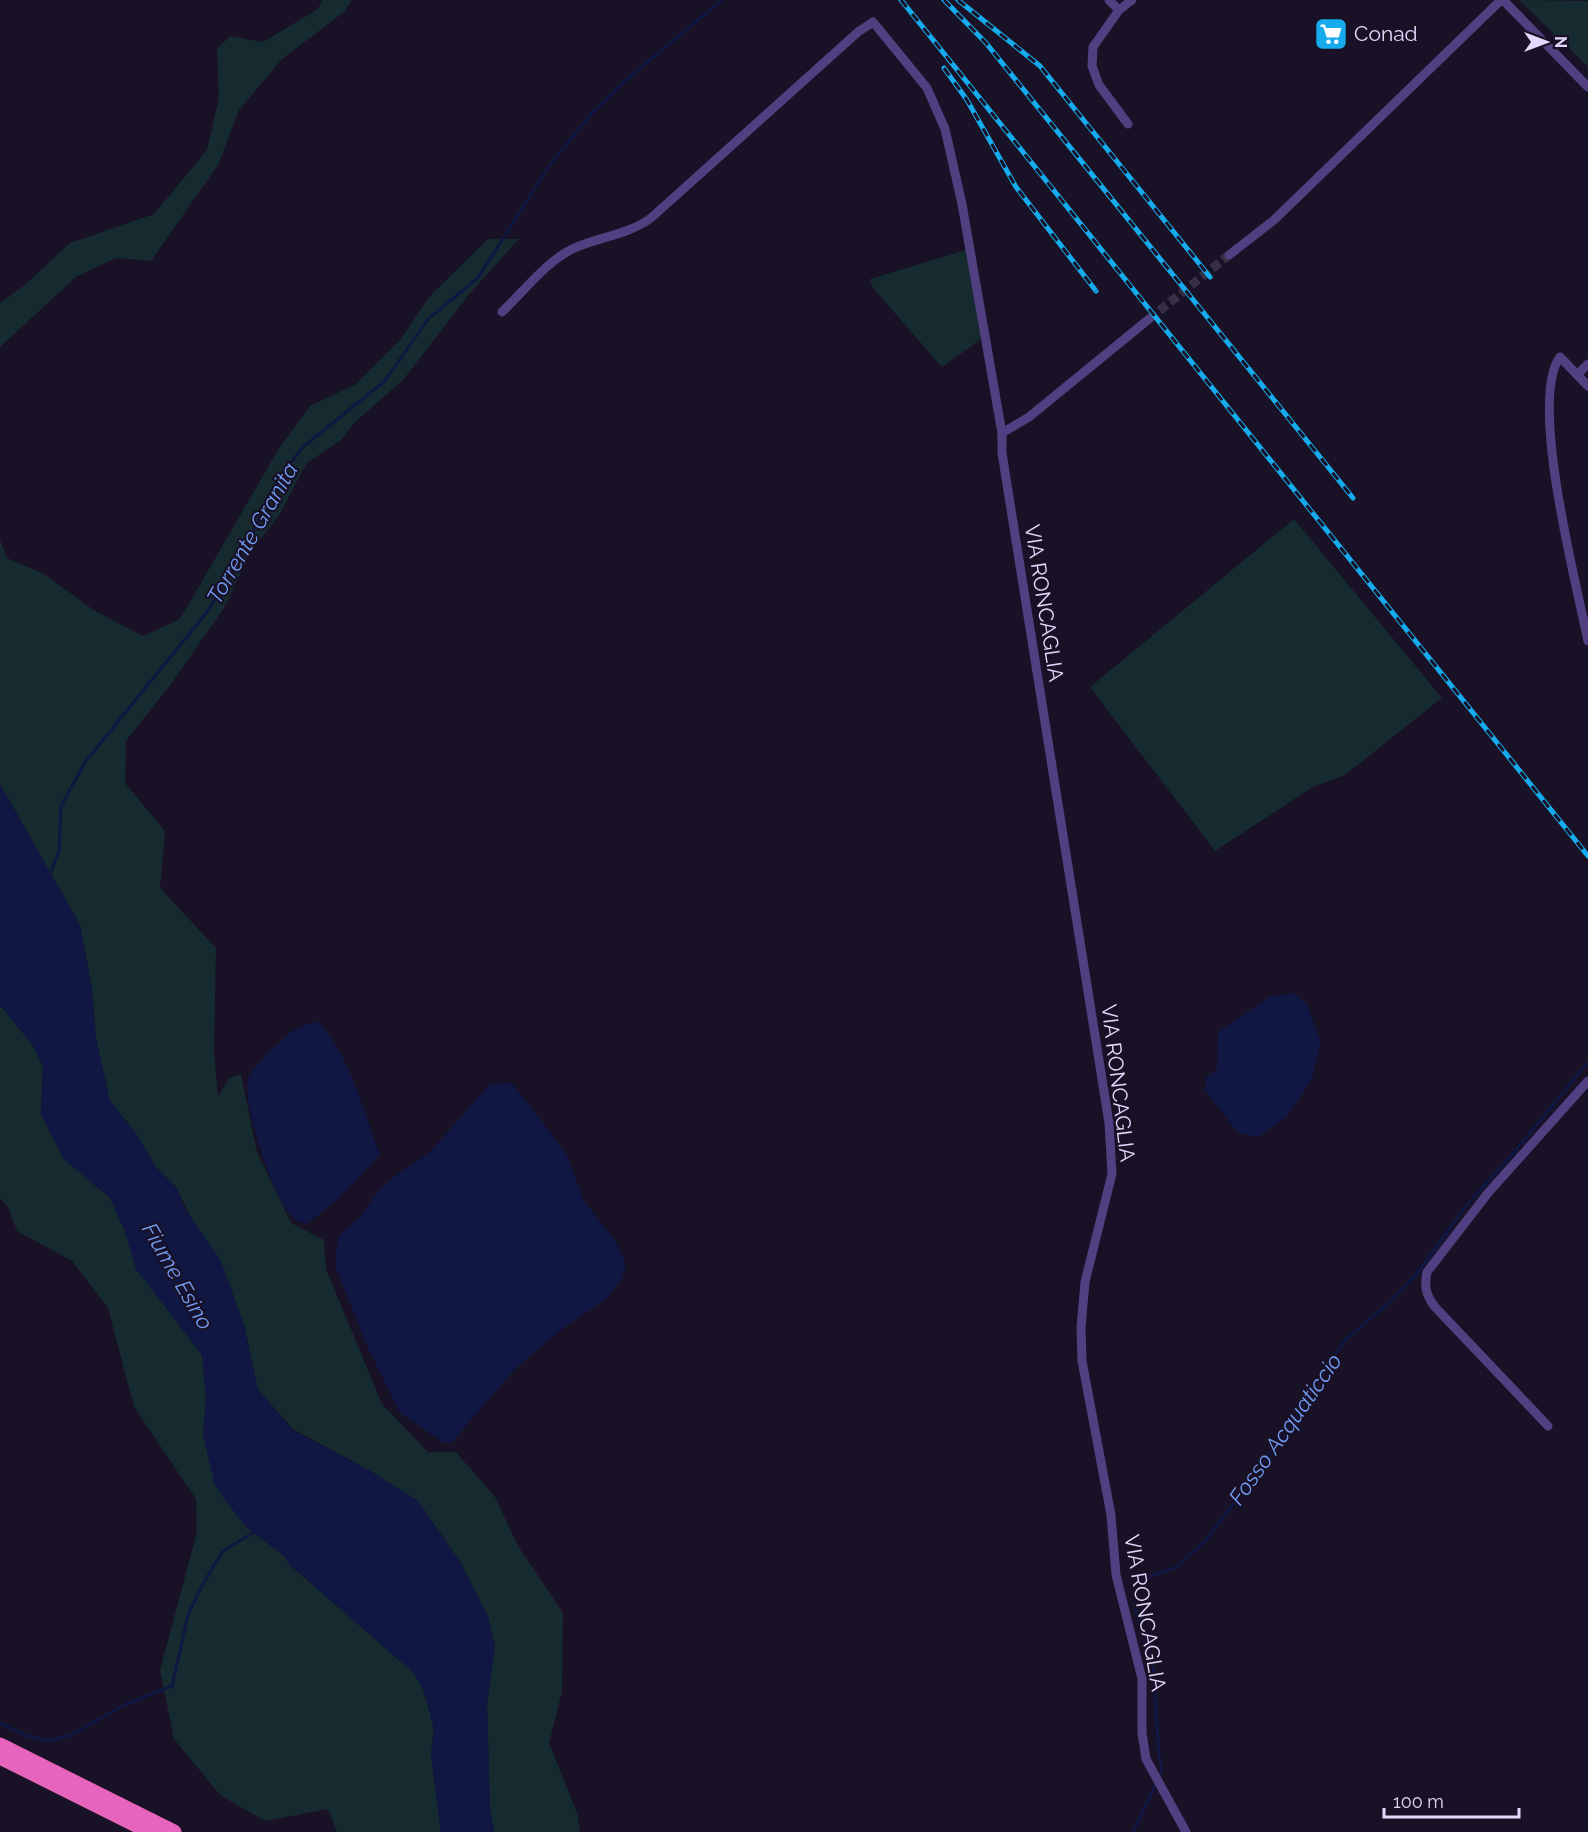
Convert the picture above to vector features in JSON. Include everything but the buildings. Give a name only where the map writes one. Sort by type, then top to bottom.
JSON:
[{"type":"highway","points":[[0,1744],[174,1832]]},
{"type":"highway","points":[[0,1756],[150,1832]]},
{"type":"street","points":[[1109,0],[1119,10]]},
{"type":"street","points":[[1128,123],[1099,85],[1092,66],[1093,47],[1119,10],[1132,0]]},
{"type":"street","points":[[1229,255],[1274,220],[1502,0],[1588,87]]},
{"type":"street","name":"VIA RONCAGLIA","points":[[502,312],[561,256],[589,242],[637,227],[651,218],[858,32],[873,22],[927,88],[945,129],[962,204],[1002,433],[1002,453],[1109,1123],[1112,1174],[1085,1282],[1081,1344],[1109,1504],[1116,1575],[1142,1679],[1143,1746],[1153,1774],[1161,1783],[1186,1832]]},
{"type":"street","points":[[1002,433],[1029,417],[1149,319]]},
{"type":"street","points":[[1588,386],[1560,357],[1552,373],[1551,416],[1557,486],[1588,641]]},
{"type":"street","points":[[1577,375],[1588,364]]},
{"type":"street","points":[[1548,1426],[1435,1307],[1428,1298],[1424,1285],[1427,1272],[1488,1193],[1588,1081]]},
{"type":"green space","points":[[322,0],[352,0],[344,12],[282,59],[239,110],[218,165],[151,261],[116,258],[76,277],[0,347],[0,303],[25,285],[70,243],[154,214],[207,150],[219,98],[217,48],[231,36],[263,42],[318,9]]},
{"type":"green space","points":[[1519,0],[1588,1],[1588,67]]},
{"type":"green space","points":[[488,239],[519,239],[470,293],[403,380],[354,423],[342,439],[306,464],[280,514],[251,551],[224,608],[171,684],[126,741],[125,783],[165,831],[160,888],[216,948],[214,1052],[218,1097],[229,1078],[241,1074],[257,1152],[291,1223],[324,1240],[326,1269],[382,1404],[428,1452],[456,1452],[495,1497],[518,1546],[563,1613],[562,1692],[549,1743],[577,1813],[580,1832],[494,1832],[490,1809],[487,1703],[495,1646],[488,1617],[460,1562],[418,1501],[372,1472],[293,1429],[258,1390],[244,1325],[176,1187],[156,1167],[135,1132],[110,1101],[96,1038],[92,989],[80,925],[0,784],[0,540],[7,558],[44,574],[95,611],[143,636],[180,619],[278,450],[310,406],[356,384],[400,340],[429,297]]},
{"type":"green space","points":[[966,250],[981,339],[942,367],[873,288],[870,279]]},
{"type":"green space","points":[[1294,519],[1442,698],[1345,775],[1313,787],[1215,851],[1090,687]]},
{"type":"green space","points":[[0,1005],[32,1044],[43,1066],[41,1115],[64,1159],[110,1198],[124,1229],[181,1327],[202,1355],[206,1398],[203,1436],[244,1525],[283,1555],[290,1565],[414,1673],[424,1691],[434,1729],[431,1755],[441,1832],[337,1832],[328,1809],[265,1821],[220,1795],[174,1739],[160,1670],[197,1532],[196,1499],[134,1407],[108,1308],[72,1261],[17,1231],[8,1207],[0,1198]]},
{"type":"water","name":"Fiume Esino","points":[[0,784],[80,925],[92,989],[96,1038],[110,1101],[135,1132],[156,1167],[176,1187],[184,1207],[221,1261],[244,1325],[258,1390],[293,1430],[372,1472],[418,1501],[460,1562],[488,1617],[495,1646],[487,1703],[490,1809],[494,1832],[441,1832],[431,1755],[434,1729],[424,1691],[414,1673],[290,1565],[283,1555],[244,1525],[215,1486],[203,1436],[206,1398],[202,1355],[136,1269],[124,1229],[110,1198],[64,1159],[41,1115],[43,1066],[32,1044],[0,1005]]},
{"type":"water","points":[[1293,993],[1307,1004],[1321,1042],[1312,1079],[1287,1117],[1258,1137],[1238,1133],[1205,1090],[1206,1077],[1217,1069],[1218,1032],[1269,997]]},
{"type":"water","points":[[316,1021],[337,1046],[346,1064],[380,1155],[337,1200],[307,1224],[294,1219],[286,1209],[269,1173],[254,1127],[247,1088],[249,1076],[257,1065],[283,1039],[294,1030]]},
{"type":"water","points":[[512,1083],[566,1153],[584,1201],[615,1240],[626,1264],[622,1279],[606,1299],[561,1330],[516,1368],[452,1442],[444,1443],[400,1413],[369,1350],[335,1266],[338,1236],[360,1217],[379,1190],[401,1171],[429,1153],[490,1084]]},
{"type":"waterway","name":"Torrente Granita","points":[[49,877],[59,851],[61,806],[86,761],[207,612],[238,562],[281,475],[303,447],[385,381],[428,319],[478,278],[549,166],[592,113],[627,79],[722,0]]},
{"type":"waterway","name":"Fosso Acquaticcio","points":[[1158,1778],[1162,1769],[1159,1756],[1153,1666],[1136,1612],[1135,1587],[1148,1577],[1177,1567],[1206,1540],[1280,1442],[1344,1341],[1390,1302],[1419,1271],[1465,1207],[1516,1150],[1588,1062]]},
{"type":"waterway","points":[[0,1723],[27,1736],[51,1741],[71,1735],[124,1705],[172,1686],[188,1615],[199,1591],[222,1552],[254,1532]]},
{"type":"waterway","name":"Fosso Acquaticcio","points":[[1133,1832],[1156,1784]]},
{"type":"tunnel","points":[[1149,319],[1229,255]]},
{"type":"railway","points":[[901,0],[1588,856]]},
{"type":"railway","points":[[944,0],[986,43],[1353,498]]},
{"type":"railway","points":[[958,0],[1040,66],[1210,277]]},
{"type":"railway","points":[[944,68],[967,100],[1016,187],[1096,291]]},
{"type":"place","name":"Conad","points":[[1331,34]]}]
